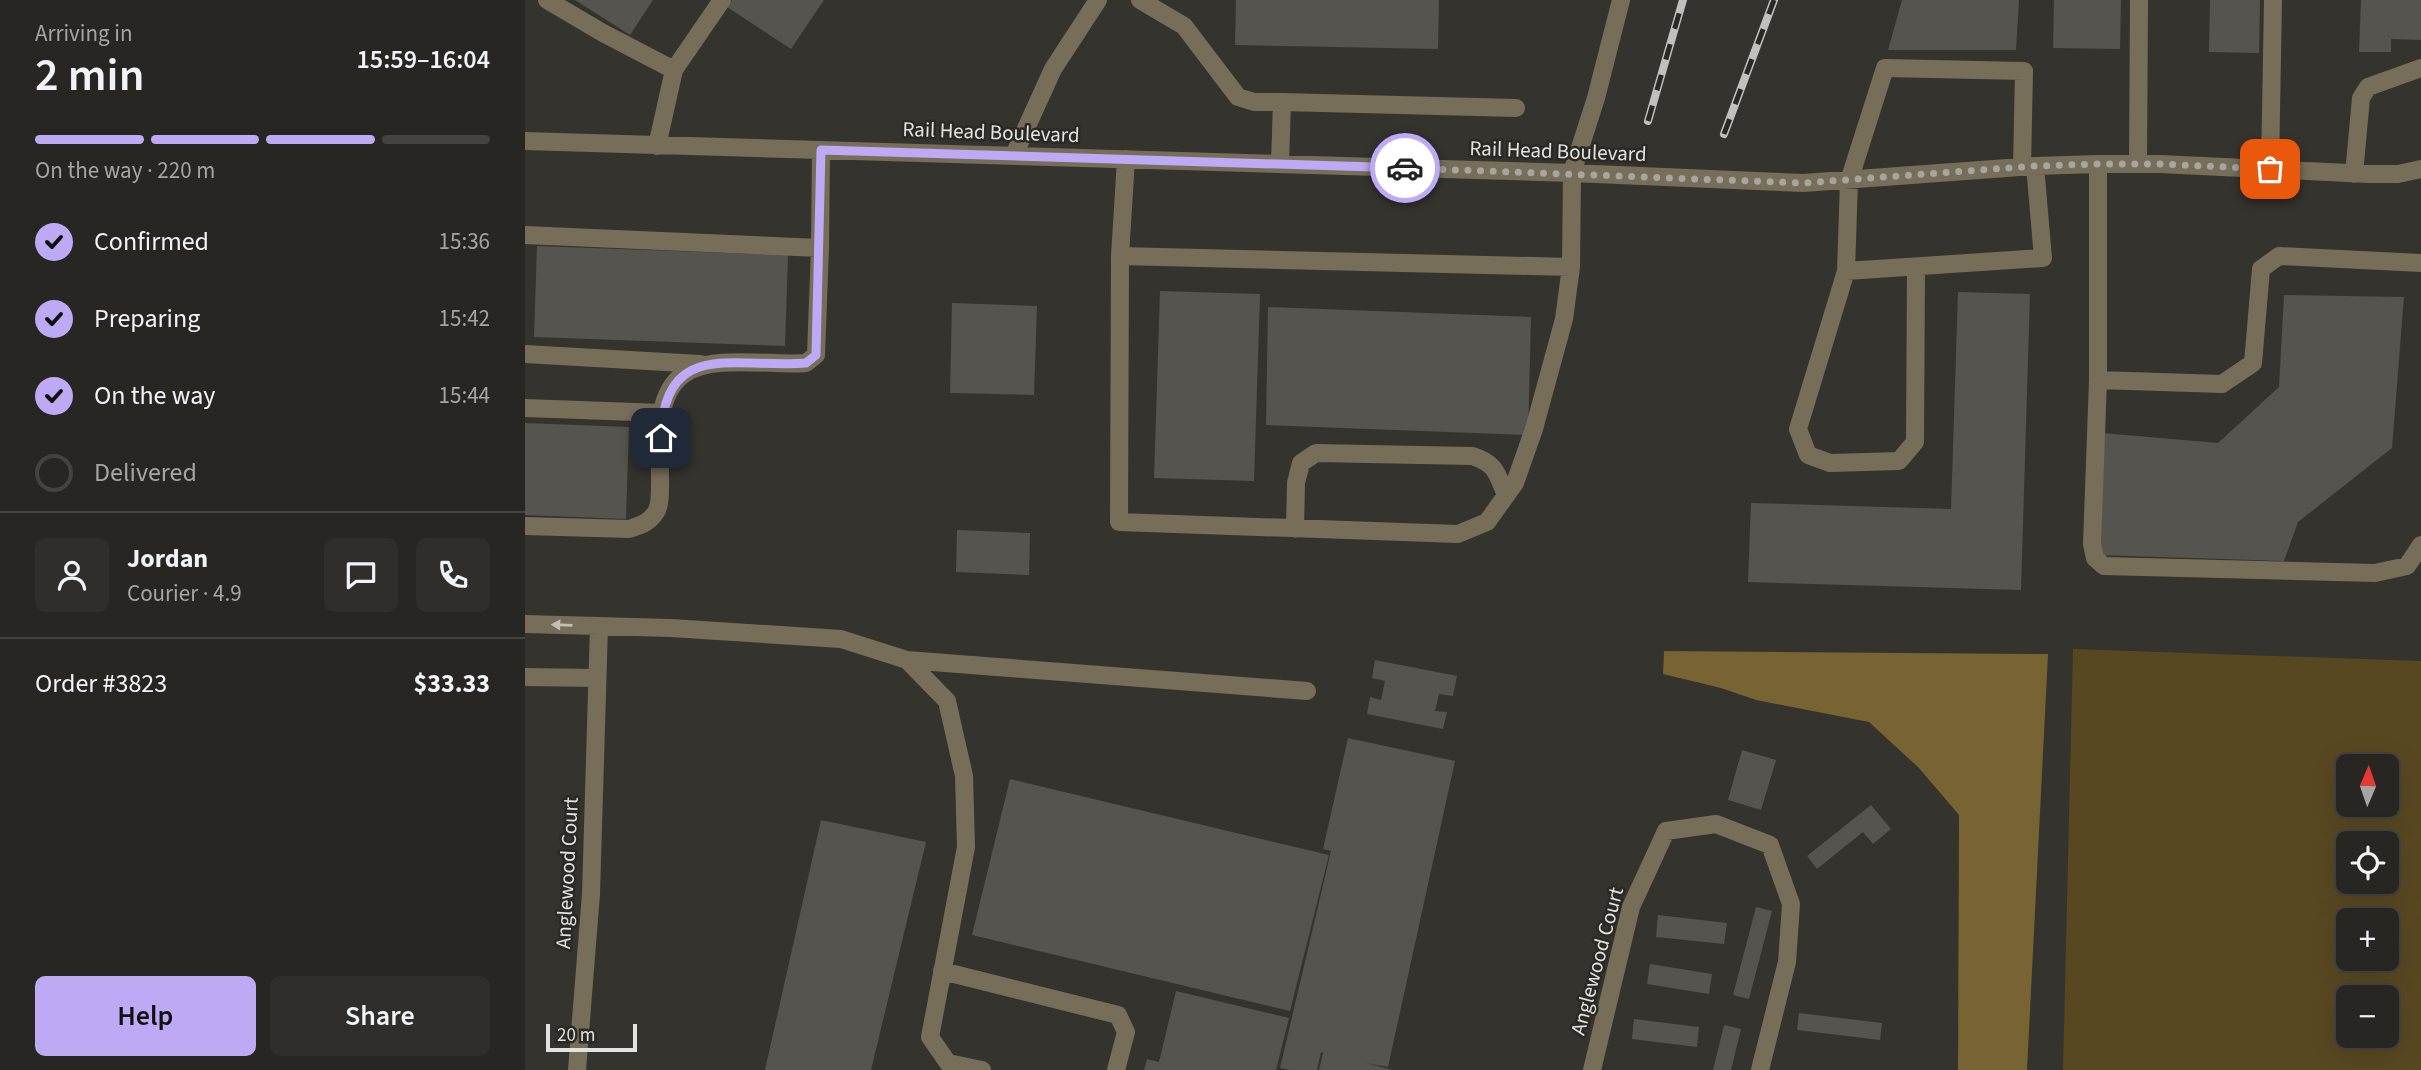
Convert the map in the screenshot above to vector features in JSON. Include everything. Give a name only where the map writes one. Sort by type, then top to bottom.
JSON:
[{"type":"street","points":[[547,0],[674,70]]},
{"type":"street","points":[[657,146],[674,70],[722,0]]},
{"type":"street","points":[[1014,155],[1053,69],[1098,0]]},
{"type":"street","points":[[1140,0],[1184,26],[1238,97],[1254,102],[1516,108]]},
{"type":"street","points":[[1126,159],[1120,256],[1119,522],[1458,534],[1487,522],[1514,483],[1550,372],[1564,319],[1571,267],[1572,173],[1621,0]]},
{"type":"street","points":[[2138,164],[2139,0]]},
{"type":"street","points":[[2270,169],[2273,0]]},
{"type":"street","points":[[1846,271],[2043,258],[2028,167],[2024,71],[1885,68],[1849,181],[1846,271],[1798,429],[1808,455],[1830,463],[1899,461],[1915,442],[1916,267]]},
{"type":"street","points":[[2354,174],[2361,98],[2368,87],[2421,68]]},
{"type":"street","points":[[1280,163],[1282,102]]},
{"type":"street","name":"Rail Head Boulevard","points":[[525,141],[1280,163],[1803,183],[2098,164],[2354,174],[2398,174],[2421,169]]},
{"type":"street","points":[[525,354],[709,365],[737,362],[806,363],[816,355],[821,150]]},
{"type":"street","points":[[2098,164],[2098,380],[2092,544],[2095,558],[2104,566],[2375,573],[2407,566],[2421,545]]},
{"type":"street","points":[[525,235],[820,248]]},
{"type":"street","points":[[1120,256],[1571,267]]},
{"type":"street","points":[[2098,380],[2222,384],[2253,363],[2261,269],[2279,256],[2421,263]]},
{"type":"street","points":[[525,526],[629,529],[646,524],[658,510],[662,413],[669,391],[684,374],[709,365]]},
{"type":"street","points":[[525,408],[662,413]]},
{"type":"street","points":[[1294,529],[1296,483],[1301,463],[1316,453],[1472,456],[1488,461],[1496,471],[1506,495]]},
{"type":"street","points":[[525,624],[671,628],[841,639],[907,660],[1307,691]]},
{"type":"street","name":"Anglewood Court","points":[[577,1070],[591,894],[599,626]]},
{"type":"street","points":[[907,660],[947,701],[964,776],[966,846],[930,1037],[948,1063],[982,1070]]},
{"type":"street","points":[[525,677],[597,678]]},
{"type":"street","name":"Anglewood Court","points":[[1592,1070],[1631,907],[1666,831],[1716,824],[1770,845],[1791,904],[1787,962],[1761,1070]]},
{"type":"street","points":[[942,971],[1118,1015],[1126,1032],[1116,1070]]},
{"type":"shaded area","points":[[2073,649],[2421,661],[2421,1070],[2063,1070]]},
{"type":"shaded area","points":[[1664,651],[2048,654],[2027,1070],[1958,1070],[1959,815],[1919,768],[1869,722],[1756,700],[1721,688],[1663,674]]},
{"type":"building","points":[[575,0],[653,0],[630,35]]},
{"type":"building","points":[[732,0],[824,0],[791,49],[727,7]]},
{"type":"building","points":[[1236,0],[1439,0],[1438,49],[1235,45]]},
{"type":"building","points":[[1902,0],[2019,0],[2016,50],[1888,50]]},
{"type":"building","points":[[2054,0],[2121,0],[2120,49],[2053,48]]},
{"type":"building","points":[[2210,0],[2260,0],[2259,53],[2209,52]]},
{"type":"building","points":[[2361,0],[2421,0],[2421,40],[2391,39],[2391,52],[2359,52]]},
{"type":"building","points":[[537,246],[788,255],[785,346],[534,337]]},
{"type":"building","points":[[1160,291],[1260,294],[1254,481],[1154,478]]},
{"type":"building","points":[[1958,292],[2030,294],[2021,590],[1748,582],[1751,503],[1951,509]]},
{"type":"building","points":[[2284,295],[2404,297],[2392,448],[2298,522],[2284,561],[2099,555],[2103,433],[2218,443],[2279,387]]},
{"type":"building","points":[[952,303],[1037,306],[1034,395],[950,393]]},
{"type":"building","points":[[1268,307],[1531,317],[1528,435],[1266,425]]},
{"type":"building","points":[[525,423],[629,427],[626,519],[525,515]]},
{"type":"building","points":[[957,530],[1030,533],[1029,575],[956,572]]},
{"type":"building","points":[[1375,660],[1457,676],[1453,696],[1439,694],[1435,711],[1447,712],[1443,729],[1367,714],[1370,697],[1381,700],[1385,681],[1372,678]]},
{"type":"building","points":[[1348,738],[1455,761],[1388,1067],[1366,1063],[1392,1070],[1319,1070],[1321,1052],[1317,1070],[1289,1070],[1280,1068],[1331,851],[1323,849]]},
{"type":"building","points":[[1742,750],[1776,760],[1761,810],[1728,800]]},
{"type":"building","points":[[1010,779],[1329,855],[1290,1011],[972,935]]},
{"type":"building","points":[[1871,805],[1891,829],[1873,844],[1863,832],[1817,869],[1807,856]]},
{"type":"building","points":[[821,820],[926,842],[871,1070],[765,1070]]},
{"type":"building","points":[[1756,907],[1772,911],[1749,999],[1733,995]]},
{"type":"building","points":[[1658,915],[1727,923],[1724,944],[1656,937]]},
{"type":"building","points":[[1650,964],[1712,974],[1709,994],[1647,984]]},
{"type":"building","points":[[1176,991],[1289,1018],[1276,1070],[1144,1070],[1147,1059],[1159,1062]]},
{"type":"building","points":[[1799,1013],[1882,1023],[1880,1040],[1797,1030]]},
{"type":"building","points":[[1634,1019],[1699,1027],[1697,1047],[1632,1039]]},
{"type":"building","points":[[1724,1025],[1741,1029],[1731,1070],[1713,1070]]},
{"type":"railway","points":[[1648,121],[1683,0]]},
{"type":"railway","points":[[1724,134],[1774,0]]},
{"type":"way so far","points":[[1405,168],[1803,183],[2098,164],[2270,169]]},
{"type":"route","points":[[661,438],[662,413],[669,391],[684,374],[709,365],[737,362],[790,365],[806,363],[816,355],[821,150],[1405,168]]}]
